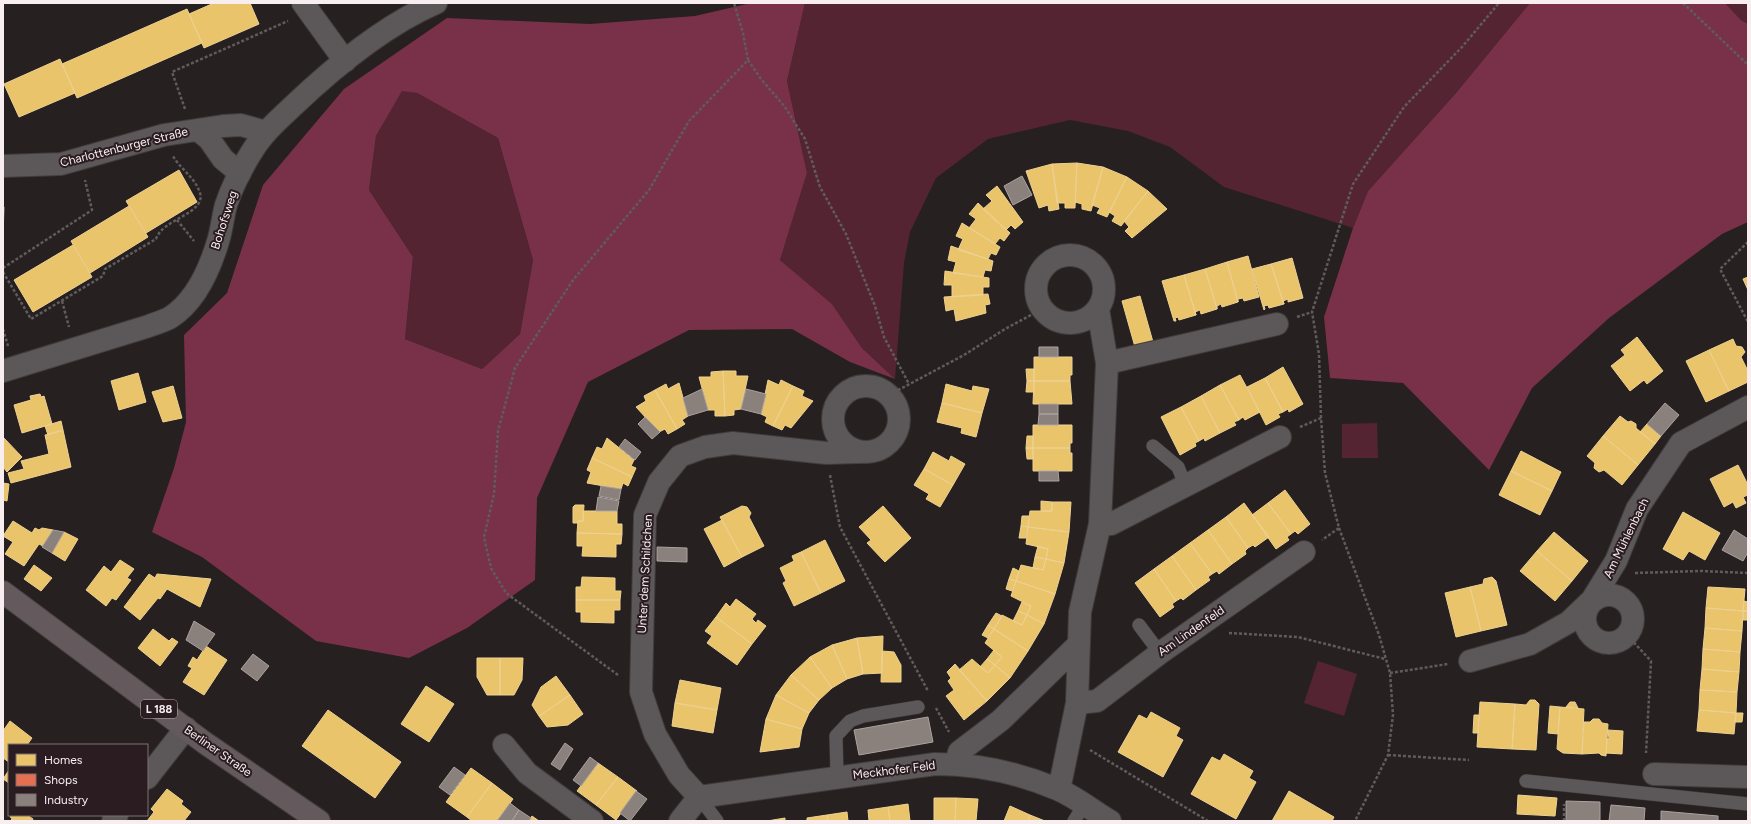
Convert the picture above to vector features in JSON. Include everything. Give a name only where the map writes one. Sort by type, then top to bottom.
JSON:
[{"type":"main road","name":"Berliner Straße","points":[[3,592],[186,728],[319,821]]},
{"type":"street","name":"Bohofsweg","points":[[3,371],[149,326],[172,316],[192,297],[205,274],[219,238],[227,205],[240,173],[251,152],[266,132],[306,94],[345,61],[395,24],[436,3]]},
{"type":"street","points":[[305,7],[345,61]]},
{"type":"street","name":"Charlottenburger Straße","points":[[3,166],[61,164],[164,135],[222,126],[242,125],[266,132]]},
{"type":"street","name":"Charlottenburger Straße","points":[[195,130],[209,139],[223,158],[240,173]]},
{"type":"street","points":[[1058,790],[1077,703],[1080,612],[1100,524],[1107,363],[1098,310],[1103,294],[1102,277],[1096,267],[1087,260],[1077,256],[1066,255],[1055,258],[1046,264],[1039,274],[1035,284],[1036,296],[1040,306],[1047,315],[1056,321],[1068,324],[1090,318],[1098,310]]},
{"type":"street","points":[[1107,363],[1277,324]]},
{"type":"street","points":[[860,452],[850,448],[841,441],[835,431],[833,420],[835,409],[840,399],[848,391],[859,387],[875,388],[889,395]]},
{"type":"street","name":"Unter dem Schildchen","points":[[699,797],[679,775],[655,734],[641,692],[646,515],[659,482],[680,456],[705,447],[733,443],[826,453],[871,452],[881,449],[890,443],[896,434],[899,424],[899,414],[889,395]]},
{"type":"street","name":"Am Mühlenbach","points":[[1470,661],[1530,644],[1569,622],[1592,600],[1609,573],[1616,561],[1637,509],[1680,443],[1748,407]]},
{"type":"street","points":[[1100,524],[1112,524],[1280,437]]},
{"type":"street","name":"Am Lindenfeld","points":[[1077,703],[1097,701],[1160,653],[1304,552]]},
{"type":"street","points":[[1607,594],[1623,598],[1632,612],[1633,620],[1627,635],[1621,640],[1613,643],[1598,641],[1591,636],[1586,629],[1584,622],[1587,606],[1592,600],[1607,594]]},
{"type":"street","points":[[957,758],[1001,720],[1079,644]]},
{"type":"street","points":[[148,777],[186,728]]},
{"type":"street","points":[[504,745],[527,774],[592,821]]},
{"type":"street","name":"Meckhofer Feld","points":[[699,797],[837,776],[935,764],[957,758],[1014,774],[1058,790],[1079,813],[1110,821]]},
{"type":"street","points":[[1650,766],[1748,777]]},
{"type":"street","points":[[680,821],[699,797]]},
{"type":"lane","points":[[1153,446],[1178,467],[1186,487]]},
{"type":"lane","points":[[1139,625],[1160,653]]},
{"type":"lane","points":[[837,776],[836,736],[850,721],[863,716],[918,707]]},
{"type":"lane","points":[[1526,781],[1748,804]]},
{"type":"lane","points":[[699,797],[717,821]]},
{"type":"path","points":[[734,3],[743,33],[748,60],[761,79],[785,107],[805,139],[820,186],[846,234],[875,306],[884,338],[909,384]]},
{"type":"path","points":[[1355,821],[1388,755],[1393,715],[1390,672],[1379,635],[1340,528],[1325,473],[1321,418],[1319,354],[1312,312],[1353,184],[1404,107],[1462,47],[1499,3]]},
{"type":"path","points":[[1683,3],[1748,65]]},
{"type":"path","points":[[195,130],[172,72],[286,22],[305,7]]},
{"type":"path","points":[[641,692],[506,593],[491,568],[484,537],[494,494],[498,431],[515,368],[572,280],[649,190],[689,121],[748,60]]},
{"type":"path","points":[[3,272],[31,319],[104,276],[105,269],[156,239],[160,230],[191,212],[200,200],[200,193],[187,171],[176,162],[164,135]]},
{"type":"path","points":[[3,268],[92,210],[79,158]]},
{"type":"path","points":[[1748,242],[1720,269],[1748,322]]},
{"type":"path","points":[[62,301],[70,332]]},
{"type":"path","points":[[889,395],[964,355],[1005,329],[1031,315],[1040,306]]},
{"type":"path","points":[[1280,437],[1321,418]]},
{"type":"path","points":[[826,453],[840,527],[930,696]]},
{"type":"path","points":[[1304,552],[1340,528]]},
{"type":"path","points":[[1609,573],[1700,571],[1748,573]]},
{"type":"path","points":[[1192,630],[1298,637],[1385,659]]},
{"type":"path","points":[[1627,635],[1650,662],[1650,766]]},
{"type":"path","points":[[1390,672],[1470,661]]},
{"type":"path","points":[[934,703],[957,758]]},
{"type":"path","points":[[1070,737],[1208,821]]},
{"type":"path","points":[[1388,755],[1469,760]]},
{"type":"shaded area","points":[[751,3],[805,3],[787,81],[807,173],[780,260],[832,304],[862,348],[895,379],[850,362],[792,329],[689,330],[588,382],[537,498],[535,580],[467,628],[409,658],[316,641],[202,557],[152,532],[174,468],[186,422],[184,335],[227,293],[263,185],[344,89],[447,18],[590,24],[695,16]],"holes":[[[402,91],[417,93],[498,138],[533,260],[520,334],[482,369],[405,339],[413,257],[369,190],[376,136]]]},
{"type":"shaded area","points":[[805,3],[1530,3],[1456,93],[1368,191],[1353,228],[1224,187],[1170,147],[1128,131],[1070,120],[988,139],[936,178],[910,232],[904,263],[895,379],[862,348],[832,304],[780,260],[807,173],[787,81]]},
{"type":"shaded area","points":[[1530,3],[1725,3],[1741,20],[1748,24],[1748,222],[1722,234],[1609,318],[1532,388],[1489,470],[1403,383],[1330,378],[1324,317],[1353,228],[1368,191],[1456,93]]},
{"type":"shaded area","points":[[1725,3],[1748,3],[1748,24],[1741,20]]},
{"type":"shaded area","points":[[402,90],[417,93],[498,138],[533,260],[520,334],[482,369],[405,339],[413,257],[369,190],[376,136]]},
{"type":"shaded area","points":[[1377,423],[1378,458],[1342,458],[1342,424]]},
{"type":"shaded area","points":[[1318,661],[1357,674],[1344,716],[1304,703]]},
{"type":"building: Homes","points":[[214,3],[250,3],[259,24],[204,48],[189,14]]},
{"type":"building: Homes","points":[[187,9],[202,43],[77,98],[62,64]]},
{"type":"building: Homes","points":[[60,59],[75,93],[19,117],[4,84]]},
{"type":"building: Homes","points":[[1077,163],[1103,167],[1091,211],[1082,209],[1082,204],[1075,202]]},
{"type":"building: Homes","points":[[1077,163],[1075,208],[1065,208],[1065,203],[1057,203],[1052,164]]},
{"type":"building: Homes","points":[[1052,164],[1059,209],[1049,211],[1048,205],[1039,208],[1026,171]]},
{"type":"building: Homes","points":[[1103,167],[1127,177],[1107,217],[1097,213],[1100,208],[1092,205]]},
{"type":"building: Homes","points":[[179,170],[197,202],[146,233],[126,201]]},
{"type":"building: Homes","points":[[1127,177],[1148,191],[1121,226],[1112,221],[1115,216],[1109,212]]},
{"type":"building: Homes","points":[[997,186],[1023,222],[1015,229],[1011,225],[1006,230],[983,209],[992,201],[986,195]]},
{"type":"building: Homes","points":[[1148,191],[1167,209],[1132,238],[1125,231],[1129,227],[1124,221]]},
{"type":"building: Homes","points":[[978,203],[1010,233],[1004,241],[1000,238],[995,244],[969,228],[976,219],[969,214]]},
{"type":"building: Homes","points":[[129,206],[148,237],[90,273],[71,241]]},
{"type":"building: Homes","points":[[962,223],[1000,247],[996,255],[991,253],[988,259],[958,250],[963,239],[956,236]]},
{"type":"building: Homes","points":[[73,245],[92,277],[33,312],[14,280]]},
{"type":"building: Homes","points":[[951,246],[993,261],[991,271],[985,270],[983,277],[953,273],[956,262],[948,260]]},
{"type":"building: Homes","points":[[1248,256],[1259,297],[1244,301],[1243,298],[1238,299],[1238,302],[1227,262]]},
{"type":"building: Homes","points":[[1292,258],[1303,298],[1288,302],[1288,299],[1283,301],[1271,264]]},
{"type":"building: Homes","points":[[1227,262],[1238,302],[1222,307],[1221,304],[1217,306],[1217,309],[1205,269]]},
{"type":"building: Homes","points":[[1271,264],[1284,304],[1269,308],[1268,305],[1264,306],[1264,310],[1252,269]]},
{"type":"building: Homes","points":[[1205,269],[1217,309],[1201,314],[1200,310],[1195,312],[1184,275]]},
{"type":"building: Homes","points":[[945,271],[989,278],[989,287],[983,287],[983,295],[952,297],[952,285],[944,285]]},
{"type":"building: Homes","points":[[1184,275],[1196,315],[1179,320],[1178,317],[1175,318],[1176,321],[1174,321],[1162,281]]},
{"type":"building: Homes","points":[[1748,277],[1748,290],[1743,279]]},
{"type":"building: Homes","points":[[988,294],[990,304],[985,305],[986,313],[956,321],[954,309],[946,311],[944,297]]},
{"type":"building: Homes","points":[[1140,296],[1153,342],[1135,347],[1122,301]]},
{"type":"building: Homes","points":[[1637,337],[1663,371],[1647,384],[1644,380],[1630,391],[1611,366],[1625,355],[1621,350]]},
{"type":"building: Homes","points":[[1733,339],[1736,346],[1742,347],[1745,352],[1741,357],[1748,371],[1748,382],[1729,391],[1709,350]]},
{"type":"building: Homes","points":[[1709,350],[1729,391],[1706,402],[1686,361]]},
{"type":"building: Homes","points":[[1034,357],[1072,357],[1072,375],[1070,375],[1070,381],[1034,381]]},
{"type":"building: Homes","points":[[1283,367],[1303,404],[1289,412],[1288,409],[1283,412],[1265,378]]},
{"type":"building: Homes","points":[[1026,369],[1034,369],[1034,381],[1027,381]]},
{"type":"building: Homes","points":[[723,371],[736,371],[736,376],[748,376],[741,409],[734,410],[734,415],[725,416]]},
{"type":"building: Homes","points":[[723,371],[725,416],[715,416],[715,410],[708,410],[699,377],[711,377],[711,372]]},
{"type":"building: Homes","points":[[138,373],[146,402],[119,410],[111,381]]},
{"type":"building: Homes","points":[[1240,375],[1260,412],[1245,420],[1243,417],[1239,420],[1220,385]]},
{"type":"building: Homes","points":[[1265,378],[1283,412],[1278,414],[1280,417],[1266,425],[1247,387]]},
{"type":"building: Homes","points":[[768,380],[779,385],[781,380],[793,386],[773,426],[765,422],[767,417],[761,414]]},
{"type":"building: Homes","points":[[1027,381],[1034,381],[1034,392],[1026,392]]},
{"type":"building: Homes","points":[[1034,381],[1070,381],[1072,404],[1033,404]]},
{"type":"building: Homes","points":[[679,383],[688,416],[682,420],[685,424],[677,429],[655,390],[666,384],[668,389]]},
{"type":"building: Homes","points":[[946,384],[972,391],[973,386],[989,389],[982,413],[942,403]]},
{"type":"building: Homes","points":[[1220,385],[1239,420],[1234,422],[1236,425],[1220,433],[1201,396]]},
{"type":"building: Homes","points":[[173,386],[182,418],[163,422],[152,392]]},
{"type":"building: Homes","points":[[793,386],[804,391],[802,396],[813,401],[791,428],[785,425],[782,430],[773,426]]},
{"type":"building: Homes","points":[[655,390],[677,429],[668,434],[665,429],[659,432],[636,407],[646,401],[644,396]]},
{"type":"building: Homes","points":[[40,394],[41,397],[44,396],[52,424],[22,433],[14,405],[31,400],[30,396]]},
{"type":"building: Homes","points":[[1201,396],[1220,433],[1205,441],[1204,438],[1199,441],[1181,407]]},
{"type":"building: Homes","points":[[942,403],[982,413],[976,437],[961,433],[962,428],[937,422]]},
{"type":"building: Homes","points":[[1181,407],[1199,441],[1195,443],[1196,446],[1180,455],[1161,417]]},
{"type":"building: Homes","points":[[1620,416],[1628,422],[1631,421],[1636,424],[1636,428],[1655,444],[1638,465],[1603,436]]},
{"type":"building: Homes","points":[[61,421],[63,430],[48,435],[45,426]]},
{"type":"building: Homes","points":[[1647,424],[1661,436],[1655,444],[1640,432]]},
{"type":"building: Homes","points":[[1033,425],[1072,425],[1072,443],[1070,443],[1070,448],[1033,448]]},
{"type":"building: Homes","points":[[63,430],[71,467],[11,483],[8,473],[24,469],[21,461],[49,454],[45,435]]},
{"type":"building: Homes","points":[[1027,436],[1033,436],[1033,448],[1026,448]]},
{"type":"building: Homes","points":[[1603,436],[1638,465],[1622,485],[1604,470],[1599,472],[1594,468],[1595,463],[1587,456]]},
{"type":"building: Homes","points":[[3,437],[22,457],[7,472],[3,467]]},
{"type":"building: Homes","points":[[607,438],[634,460],[631,466],[636,468],[632,477],[592,458],[597,447],[602,449]]},
{"type":"building: Homes","points":[[1026,448],[1033,448],[1033,459],[1027,459]]},
{"type":"building: Homes","points":[[1033,448],[1070,448],[1070,453],[1072,453],[1072,471],[1033,471]]},
{"type":"building: Homes","points":[[1521,451],[1561,472],[1552,491],[1511,471]]},
{"type":"building: Homes","points":[[933,452],[949,461],[951,456],[965,464],[953,485],[924,469]]},
{"type":"building: Homes","points":[[592,458],[632,477],[628,486],[623,483],[621,489],[587,483],[591,472],[587,470]]},
{"type":"building: Homes","points":[[1738,465],[1748,485],[1748,495],[1743,497],[1746,503],[1736,508],[1733,502],[1724,507],[1710,479]]},
{"type":"building: Homes","points":[[924,469],[953,485],[940,507],[926,499],[929,494],[914,485]]},
{"type":"building: Homes","points":[[1511,471],[1552,491],[1540,515],[1499,495]]},
{"type":"building: Homes","points":[[3,483],[9,484],[7,501],[3,500]]},
{"type":"building: Homes","points":[[1285,490],[1310,524],[1298,534],[1295,531],[1291,534],[1268,503]]},
{"type":"building: Homes","points":[[1041,501],[1052,502],[1052,511],[1041,511]]},
{"type":"building: Homes","points":[[1052,502],[1071,502],[1069,532],[1028,527],[1030,511],[1052,511]]},
{"type":"building: Homes","points":[[1244,503],[1269,537],[1255,547],[1253,545],[1248,548],[1226,517]]},
{"type":"building: Homes","points":[[1268,503],[1291,534],[1287,537],[1289,540],[1276,549],[1252,515]]},
{"type":"building: Homes","points":[[575,505],[584,505],[583,521],[578,521],[578,523],[573,523],[573,507]]},
{"type":"building: Homes","points":[[742,506],[747,507],[751,513],[749,517],[764,546],[742,557],[720,517]]},
{"type":"building: Homes","points":[[883,506],[911,538],[885,562],[867,543],[871,540],[859,527]]},
{"type":"building: Homes","points":[[583,511],[617,511],[617,524],[622,524],[622,534],[577,533],[578,521],[583,521]]},
{"type":"building: Homes","points":[[1683,512],[1720,533],[1705,560],[1689,551],[1683,560],[1663,549]]},
{"type":"building: Homes","points":[[1022,516],[1029,516],[1028,527],[1021,526]]},
{"type":"building: Homes","points":[[1226,517],[1248,548],[1245,551],[1246,554],[1232,564],[1208,530]]},
{"type":"building: Homes","points":[[722,520],[742,557],[724,567],[704,529]]},
{"type":"building: Homes","points":[[13,521],[32,533],[35,528],[39,530],[42,528],[53,530],[43,546],[39,544],[24,566],[5,554],[13,542],[3,536]]},
{"type":"building: Homes","points":[[1021,526],[1028,527],[1026,538],[1019,538]]},
{"type":"building: Homes","points":[[1028,527],[1069,532],[1064,563],[1046,559],[1048,549],[1026,544]]},
{"type":"building: Homes","points":[[1208,530],[1232,564],[1219,574],[1217,571],[1212,574],[1190,543]]},
{"type":"building: Homes","points":[[64,532],[78,539],[65,561],[52,553]]},
{"type":"building: Homes","points":[[1554,532],[1588,561],[1572,581],[1537,551]]},
{"type":"building: Homes","points":[[577,533],[622,534],[621,544],[616,544],[616,557],[582,556],[583,546],[577,546]]},
{"type":"building: Homes","points":[[825,540],[845,581],[821,593],[801,552]]},
{"type":"building: Homes","points":[[1190,543],[1212,574],[1208,577],[1210,580],[1196,590],[1172,556]]},
{"type":"building: Homes","points":[[1038,546],[1048,549],[1046,559],[1035,557]]},
{"type":"building: Homes","points":[[1537,551],[1572,581],[1555,601],[1520,571]]},
{"type":"building: Homes","points":[[801,552],[821,593],[794,606],[783,583],[786,581],[780,568],[794,561],[792,556]]},
{"type":"building: Homes","points":[[1172,556],[1196,590],[1183,600],[1181,598],[1176,601],[1154,569]]},
{"type":"building: Homes","points":[[1035,557],[1046,559],[1043,570],[1033,568]]},
{"type":"building: Homes","points":[[1046,559],[1064,563],[1055,594],[1016,581],[1021,565],[1043,570]]},
{"type":"building: Homes","points":[[120,560],[134,569],[127,578],[131,580],[116,600],[112,598],[106,606],[86,590],[104,566],[111,572]]},
{"type":"building: Homes","points":[[34,565],[52,578],[41,591],[24,579]]},
{"type":"building: Homes","points":[[1013,568],[1019,571],[1016,581],[1009,579]]},
{"type":"building: Homes","points":[[1154,569],[1176,601],[1172,604],[1174,607],[1160,617],[1135,583]]},
{"type":"building: Homes","points":[[149,574],[155,578],[157,574],[211,579],[200,607],[167,589],[160,599],[158,598],[140,620],[124,607]]},
{"type":"building: Homes","points":[[582,577],[615,578],[615,591],[621,591],[620,600],[576,600],[576,587],[581,587]]},
{"type":"building: Homes","points":[[1492,577],[1496,581],[1507,625],[1481,631],[1470,587],[1483,584],[1484,579]]},
{"type":"building: Homes","points":[[1009,579],[1016,581],[1012,591],[1006,589]]},
{"type":"building: Homes","points":[[1016,581],[1055,594],[1044,624],[1027,615],[1031,606],[1011,596]]},
{"type":"building: Homes","points":[[1470,587],[1481,631],[1456,637],[1445,593]]},
{"type":"building: Homes","points":[[1708,587],[1745,589],[1743,611],[1706,608]]},
{"type":"building: Homes","points":[[736,599],[756,614],[752,619],[756,623],[758,620],[766,626],[752,644],[716,617],[726,603],[730,607]]},
{"type":"building: Homes","points":[[576,600],[620,600],[620,610],[614,610],[614,623],[581,622],[581,612],[576,612]]},
{"type":"building: Homes","points":[[1744,601],[1748,602],[1748,611],[1743,611]]},
{"type":"building: Homes","points":[[1022,602],[1031,606],[1027,615],[1018,611]]},
{"type":"building: Homes","points":[[1706,608],[1743,611],[1742,631],[1705,628]]},
{"type":"building: Homes","points":[[1018,611],[1027,615],[1022,625],[1013,621]]},
{"type":"building: Homes","points":[[1743,611],[1748,611],[1748,620],[1743,620]]},
{"type":"building: Homes","points":[[996,613],[1002,616],[994,629],[988,625]]},
{"type":"building: Homes","points":[[1002,615],[1022,625],[1027,615],[1044,624],[1028,651],[994,629]]},
{"type":"building: Homes","points":[[716,617],[752,644],[737,665],[707,643],[712,636],[705,631]]},
{"type":"building: Homes","points":[[988,625],[994,629],[988,638],[982,635]]},
{"type":"building: Homes","points":[[1705,628],[1742,631],[1740,652],[1703,649]]},
{"type":"building: Homes","points":[[153,629],[169,641],[172,638],[178,642],[160,666],[138,648]]},
{"type":"building: Homes","points":[[994,629],[1028,651],[1010,678],[995,665],[1002,657],[985,643]]},
{"type":"building: Homes","points":[[883,636],[882,673],[863,674],[857,638]]},
{"type":"building: Homes","points":[[857,638],[863,674],[847,679],[832,645]]},
{"type":"building: Homes","points":[[832,645],[847,679],[832,688],[810,657]]},
{"type":"building: Homes","points":[[206,646],[227,660],[204,695],[183,682],[192,668],[188,666],[193,657],[197,660]]},
{"type":"building: Homes","points":[[1703,649],[1740,652],[1739,672],[1702,669]]},
{"type":"building: Homes","points":[[994,650],[1002,657],[995,665],[987,659]]},
{"type":"building: Homes","points":[[882,651],[894,652],[901,665],[901,682],[881,682]]},
{"type":"building: Homes","points":[[810,657],[832,688],[819,700],[791,675]]},
{"type":"building: Homes","points":[[477,658],[500,658],[500,695],[487,695],[477,677]]},
{"type":"building: Homes","points":[[500,658],[523,658],[522,680],[514,695],[500,695]]},
{"type":"building: Homes","points":[[972,659],[988,673],[995,665],[1010,678],[987,701],[959,670]]},
{"type":"building: Homes","points":[[987,659],[995,665],[988,673],[980,667]]},
{"type":"building: Homes","points":[[955,664],[987,701],[964,720],[946,696],[954,690],[948,681],[951,678],[947,672]]},
{"type":"building: Homes","points":[[1702,669],[1739,672],[1737,692],[1700,690]]},
{"type":"building: Homes","points":[[791,675],[819,700],[809,713],[776,695]]},
{"type":"building: Homes","points":[[556,676],[570,695],[539,716],[532,705],[541,687]]},
{"type":"building: Homes","points":[[680,680],[721,688],[717,710],[675,703]]},
{"type":"building: Homes","points":[[426,686],[454,704],[429,742],[401,724]]},
{"type":"building: Homes","points":[[1700,690],[1737,692],[1736,713],[1699,710]]},
{"type":"building: Homes","points":[[570,695],[583,714],[568,725],[547,727],[539,716]]},
{"type":"building: Homes","points":[[776,695],[809,713],[802,729],[766,719]]},
{"type":"building: Homes","points":[[1530,700],[1535,700],[1539,704],[1536,750],[1512,749],[1515,704],[1526,705]]},
{"type":"building: Homes","points":[[1480,702],[1515,704],[1512,749],[1477,747]]},
{"type":"building: Homes","points":[[1570,702],[1575,702],[1578,708],[1566,707]]},
{"type":"building: Homes","points":[[675,703],[717,710],[713,733],[672,726]]},
{"type":"building: Homes","points":[[1550,706],[1560,707],[1558,734],[1548,733]]},
{"type":"building: Homes","points":[[1560,707],[1584,709],[1582,754],[1563,753],[1557,749]]},
{"type":"building: Homes","points":[[328,710],[401,762],[375,798],[302,746]]},
{"type":"building: Homes","points":[[1699,710],[1736,713],[1734,734],[1697,731]]},
{"type":"building: Homes","points":[[1151,712],[1180,728],[1176,736],[1183,740],[1163,777],[1118,752],[1139,715],[1147,719]]},
{"type":"building: Homes","points":[[1736,713],[1743,713],[1742,722],[1735,722]]},
{"type":"building: Homes","points":[[1474,715],[1479,715],[1478,733],[1473,733]]},
{"type":"building: Homes","points":[[766,719],[802,729],[799,747],[760,752]]},
{"type":"building: Homes","points":[[1593,719],[1599,719],[1602,723],[1608,724],[1606,756],[1599,753],[1582,754],[1584,722],[1590,722]]},
{"type":"building: Homes","points":[[10,721],[32,738],[28,744],[8,744],[8,761],[3,758],[3,731]]},
{"type":"building: Homes","points":[[1608,730],[1623,731],[1622,754],[1606,753],[1607,739],[1609,739]]},
{"type":"building: Homes","points":[[1224,754],[1253,771],[1249,778],[1256,782],[1236,819],[1191,794],[1212,757],[1220,761]]},
{"type":"building: Homes","points":[[598,763],[618,777],[596,805],[577,791]]},
{"type":"building: Homes","points":[[471,768],[492,783],[467,817],[446,802]]},
{"type":"building: Homes","points":[[8,772],[8,782],[3,779]]},
{"type":"building: Homes","points":[[618,777],[637,791],[616,820],[596,805]]},
{"type":"building: Homes","points":[[492,783],[513,799],[497,821],[472,821],[467,817]]},
{"type":"building: Homes","points":[[167,789],[183,801],[181,804],[191,812],[184,821],[147,821],[154,812],[151,809]]},
{"type":"building: Homes","points":[[1289,791],[1334,817],[1332,821],[1272,821]]},
{"type":"building: Homes","points":[[1518,795],[1557,798],[1555,816],[1517,814]]},
{"type":"building: Homes","points":[[934,798],[956,798],[955,821],[934,821]]},
{"type":"building: Homes","points":[[956,798],[978,799],[976,821],[955,821]]},
{"type":"building: Homes","points":[[908,804],[910,821],[890,821],[888,807]]},
{"type":"building: Homes","points":[[1010,806],[1030,815],[1028,821],[1004,821]]},
{"type":"building: Homes","points":[[888,807],[890,821],[869,821],[868,810]]},
{"type":"building: Homes","points":[[847,812],[848,821],[828,821],[827,815]]},
{"type":"building: Homes","points":[[827,815],[828,821],[807,821],[807,818]]},
{"type":"building: Homes","points":[[1030,815],[1045,821],[1028,821]]},
{"type":"building: Homes","points":[[28,816],[33,819],[32,821],[11,821],[12,818],[10,817]]},
{"type":"building: Homes","points":[[532,816],[539,821],[529,821]]},
{"type":"building: Homes","points":[[785,818],[785,821],[767,821]]},
{"type":"building: Shops","points":[[3,207],[4,207],[3,237]]},
{"type":"building: Industry","points":[[1022,176],[1032,195],[1013,205],[1004,186]]},
{"type":"building: Industry","points":[[1039,347],[1058,347],[1058,357],[1039,357]]},
{"type":"building: Industry","points":[[702,389],[708,410],[688,416],[683,398]]},
{"type":"building: Industry","points":[[746,389],[766,394],[761,414],[741,409]]},
{"type":"building: Industry","points":[[1665,403],[1679,415],[1661,436],[1647,424]]},
{"type":"building: Industry","points":[[1039,404],[1058,404],[1058,414],[1039,414]]},
{"type":"building: Industry","points":[[1039,414],[1058,414],[1058,425],[1038,425]]},
{"type":"building: Industry","points":[[645,417],[660,432],[652,439],[638,424]]},
{"type":"building: Industry","points":[[625,439],[641,452],[635,460],[619,447]]},
{"type":"building: Industry","points":[[1039,471],[1058,471],[1059,481],[1039,481]]},
{"type":"building: Industry","points":[[601,486],[621,489],[619,500],[599,496]]},
{"type":"building: Industry","points":[[598,497],[619,501],[617,511],[596,511]]},
{"type":"building: Industry","points":[[53,530],[64,532],[52,553],[42,547]]},
{"type":"building: Industry","points":[[1734,530],[1748,539],[1748,552],[1743,561],[1722,550]]},
{"type":"building: Industry","points":[[657,547],[687,548],[687,562],[657,561]]},
{"type":"building: Industry","points":[[194,621],[215,634],[203,651],[186,640]]},
{"type":"building: Industry","points":[[253,654],[269,666],[257,681],[241,669]]},
{"type":"building: Industry","points":[[928,717],[933,742],[859,755],[854,730]]},
{"type":"building: Industry","points":[[565,743],[573,749],[560,770],[551,764]]},
{"type":"building: Industry","points":[[590,757],[598,763],[581,786],[573,780]]},
{"type":"building: Industry","points":[[454,767],[465,775],[450,795],[439,787]]},
{"type":"building: Industry","points":[[636,791],[647,799],[630,821],[620,813]]},
{"type":"building: Industry","points":[[1566,801],[1600,802],[1600,821],[1566,821]]},
{"type":"building: Industry","points":[[510,803],[519,810],[512,821],[497,821]]},
{"type":"building: Industry","points":[[1611,805],[1645,808],[1644,821],[1609,821]]},
{"type":"building: Industry","points":[[519,810],[531,818],[529,821],[512,821]]},
{"type":"building: Industry","points":[[1661,811],[1718,816],[1718,821],[1661,821]]}]
